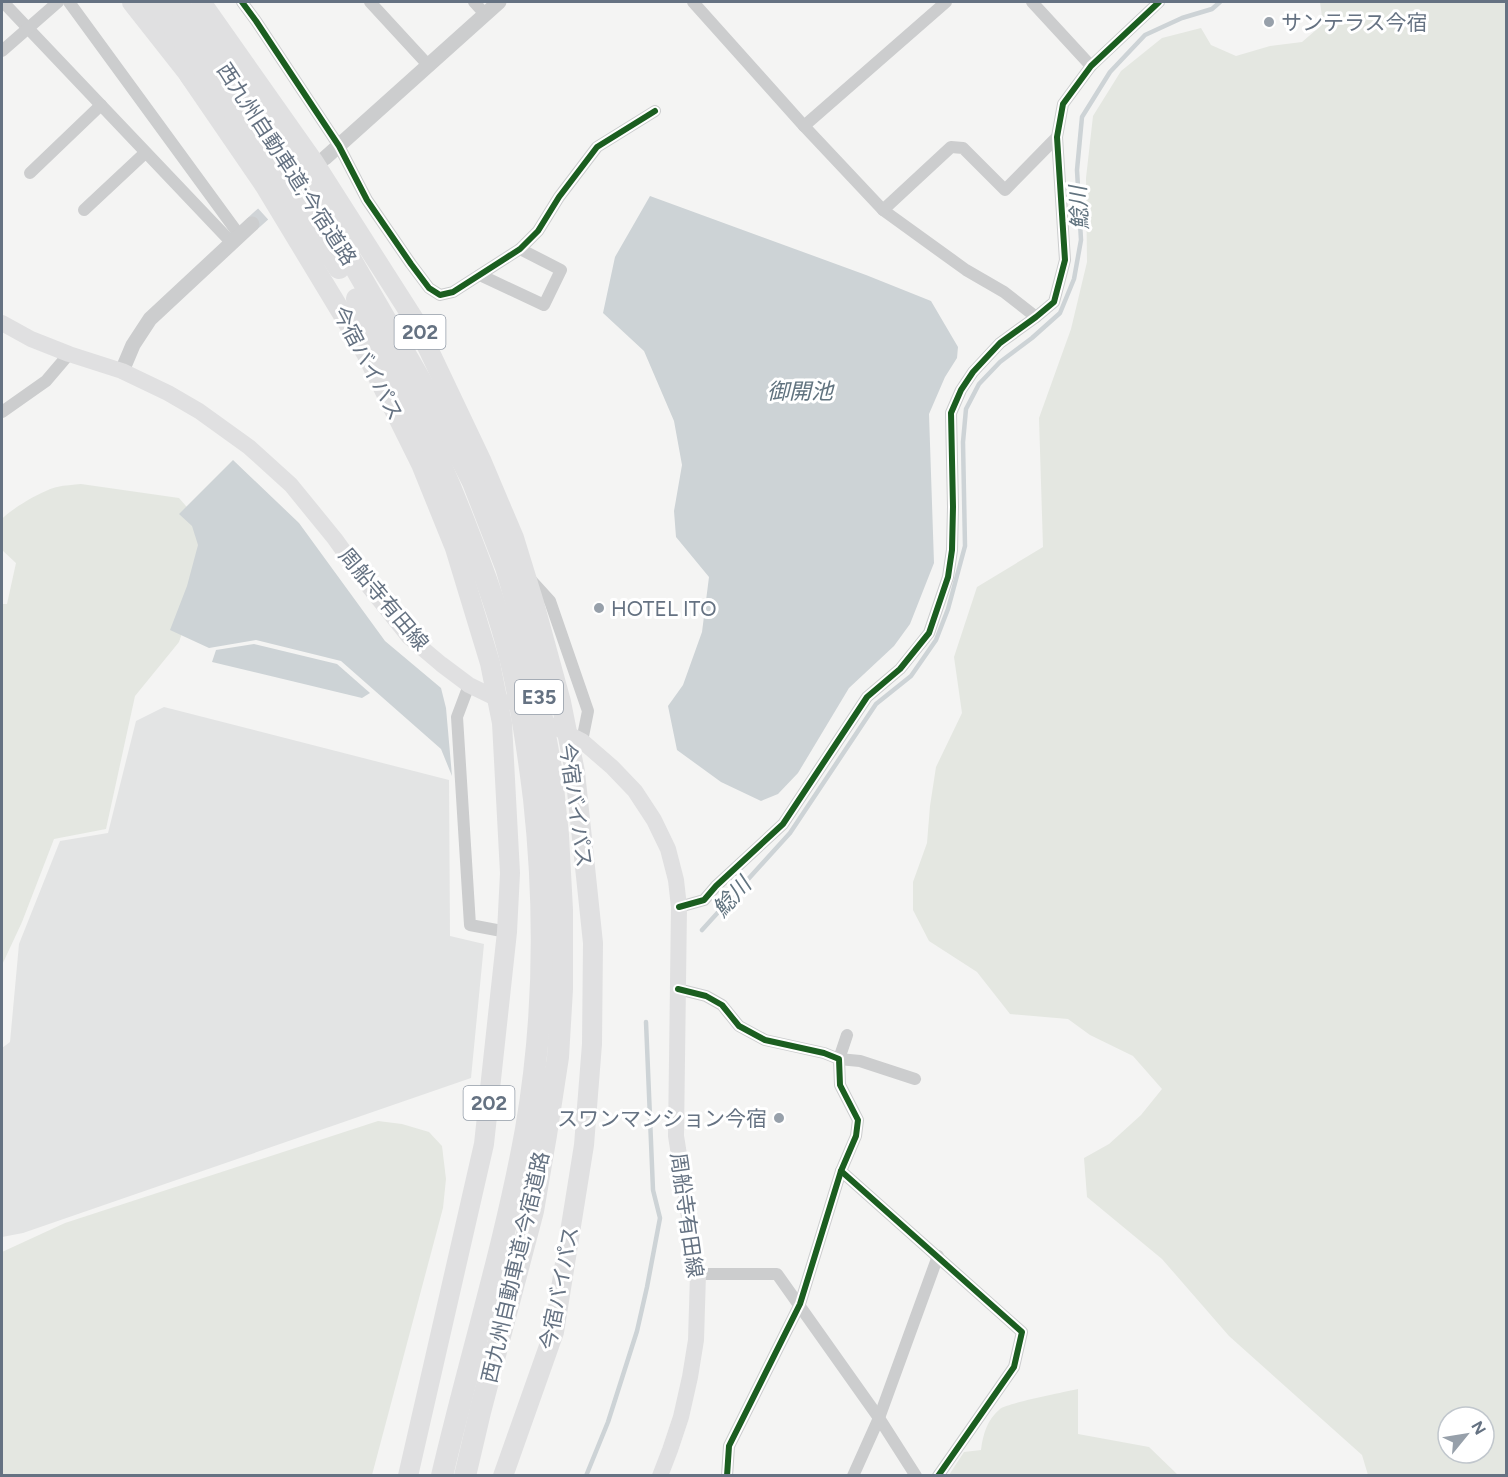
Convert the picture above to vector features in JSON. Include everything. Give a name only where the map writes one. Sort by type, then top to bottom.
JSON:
[{"type":"highway","points":[[133,2],[335,261]]},
{"type":"highway","name":"今宿バイパス","points":[[139,2],[266,186],[366,353],[421,464],[451,537],[490,663],[502,723],[510,873],[507,932],[484,1144],[408,1476]]},
{"type":"highway","name":"西九州自動車道;今宿道路","points":[[156,2],[268,159],[335,261],[365,313],[415,410],[453,493],[492,595],[519,693],[529,754],[538,835],[542,909],[542,990],[536,1056],[526,1129],[493,1281],[442,1476]]},
{"type":"highway","name":"西九州自動車道;今宿道路","points":[[177,2],[314,196],[434,404],[473,482],[506,567],[529,646],[551,768],[558,835],[562,910],[562,978],[558,1057],[533,1210],[465,1476]]},
{"type":"highway","name":"今宿バイパス","points":[[201,2],[313,161],[415,321],[481,460],[514,538],[561,702],[575,772],[593,943],[592,1044],[584,1145],[554,1332],[503,1476]]},
{"type":"main road","name":"周船寺有田線","points":[[2,323],[31,339],[122,371],[168,393],[200,411],[249,447],[291,485],[409,637],[469,685],[582,741],[635,791],[654,820],[668,849],[676,880],[679,907],[676,1136],[698,1274],[696,1340],[690,1377],[681,1417],[660,1476]]},
{"type":"street","points":[[3,2],[145,153],[236,240]]},
{"type":"street","points":[[2,51],[58,2]]},
{"type":"street","points":[[69,2],[236,240]]},
{"type":"street","points":[[242,2],[339,146],[368,200],[411,264],[429,288],[440,295],[453,292],[520,249],[538,231],[559,197],[597,147],[655,111]]},
{"type":"street","points":[[370,2],[429,66]]},
{"type":"street","points":[[474,2],[485,14]]},
{"type":"street","points":[[325,158],[499,2]]},
{"type":"street","points":[[693,2],[883,210],[966,270],[1004,292],[1036,317]]},
{"type":"street","points":[[804,126],[945,2]]},
{"type":"street","points":[[1032,2],[1091,66]]},
{"type":"street","points":[[679,907],[704,900],[783,824],[867,697],[900,669],[929,633],[948,577],[952,550],[951,413],[961,390],[973,372],[1000,343],[1054,302],[1065,260],[1057,137],[1063,104],[1091,66],[1159,2]]},
{"type":"street","points":[[30,173],[101,105]]},
{"type":"street","points":[[883,210],[951,147],[963,148],[1005,190],[1057,137]]},
{"type":"street","points":[[84,210],[145,153]]},
{"type":"street","points":[[122,371],[133,345],[150,319],[252,224]]},
{"type":"street","points":[[480,275],[544,305],[561,270],[520,249]]},
{"type":"street","points":[[2,411],[46,381],[69,354]]},
{"type":"street","points":[[525,573],[550,601],[588,711],[582,741]]},
{"type":"street","points":[[469,685],[457,717],[470,925],[507,932]]},
{"type":"street","points":[[678,989],[706,996],[722,1005],[739,1026],[765,1040],[824,1053],[839,1059],[860,1061],[915,1079]]},
{"type":"street","points":[[727,1476],[729,1446],[800,1304],[841,1171],[856,1136],[858,1120],[840,1085],[839,1059],[847,1035]]},
{"type":"street","points":[[841,1171],[1022,1332],[1014,1367],[938,1476]]},
{"type":"street","points":[[853,1476],[879,1419],[938,1256]]},
{"type":"street","points":[[698,1274],[777,1274],[800,1304],[916,1476]]},
{"type":"shaded area","points":[[1320,2],[1506,2],[1506,1475],[1368,1475],[1362,1455],[1229,1336],[1162,1259],[1087,1197],[1084,1158],[1109,1144],[1141,1115],[1162,1089],[1133,1056],[1090,1035],[1068,1019],[1010,1014],[977,972],[929,941],[913,910],[913,882],[927,843],[936,767],[962,713],[954,657],[977,587],[1043,547],[1039,418],[1071,329],[1087,262],[1086,178],[1093,116],[1121,71],[1162,38],[1201,28],[1211,45],[1236,56],[1270,46],[1302,42],[1323,24]]},
{"type":"shaded area","points":[[81,484],[179,498],[199,521],[196,592],[179,642],[135,696],[106,829],[54,839],[22,922],[2,965],[2,604],[7,604],[16,563],[2,550],[2,519],[20,505],[44,492],[60,486]]},
{"type":"shaded area","points":[[164,707],[449,780],[450,936],[484,944],[471,1078],[23,1233],[2,1237],[2,1048],[10,1042],[19,944],[60,841],[108,833],[136,721]]},
{"type":"shaded area","points":[[378,1121],[402,1124],[429,1132],[442,1146],[446,1179],[443,1208],[372,1475],[2,1475],[2,1252],[65,1223]]},
{"type":"shaded area","points":[[1078,1389],[1078,1434],[1149,1447],[1178,1475],[949,1475],[964,1452],[981,1450],[986,1428],[1000,1409]]},
{"type":"water","name":"御開池","points":[[650,196],[931,301],[958,347],[957,358],[945,377],[929,414],[934,563],[910,624],[894,646],[849,688],[798,773],[778,794],[761,801],[721,782],[677,750],[668,706],[683,685],[702,632],[709,577],[676,537],[674,511],[682,465],[674,421],[644,351],[603,313],[615,257]]},
{"type":"water","points":[[233,460],[299,523],[385,641],[441,688],[446,708],[452,776],[441,749],[341,661],[256,640],[209,648],[170,630],[187,586],[198,545],[192,526],[179,514]]},
{"type":"water","points":[[254,644],[337,664],[370,693],[362,698],[212,662],[216,650]]},
{"type":"waterway","name":"鯰川","points":[[702,930],[790,833],[876,704],[911,676],[936,640],[948,609],[965,546],[963,442],[966,409],[979,384],[1000,362],[1060,313],[1074,279],[1081,240],[1077,170],[1082,117],[1110,72],[1145,35],[1182,18],[1212,9],[1220,2]]},
{"type":"waterway","points":[[586,1476],[608,1422],[637,1331],[660,1218],[653,1190],[646,1022]]},
{"type":"tunnel","points":[[252,224],[283,196]]},
{"type":"cycle path","points":[[242,2],[339,146],[367,200],[429,288],[440,295],[453,292],[520,249],[538,231],[559,197],[597,147],[655,111]]},
{"type":"cycle path","points":[[679,907],[704,900],[783,824],[867,697],[900,669],[929,633],[948,577],[952,550],[951,413],[961,390],[973,372],[1000,343],[1054,302],[1065,260],[1057,137],[1063,104],[1091,66],[1159,2]]},
{"type":"cycle path","points":[[678,989],[706,996],[722,1005],[739,1026],[765,1040],[824,1053],[839,1059],[840,1085],[858,1120],[856,1136],[841,1171],[800,1304],[729,1446],[727,1476]]},
{"type":"cycle path","points":[[841,1171],[1022,1332],[1014,1367],[938,1476]]},
{"type":"place","name":"サンテラス今宿","points":[[1269,22]]},
{"type":"place","name":"HOTEL ITO","points":[[599,608]]},
{"type":"place","name":"スワンマンション今宿","points":[[779,1118]]}]
